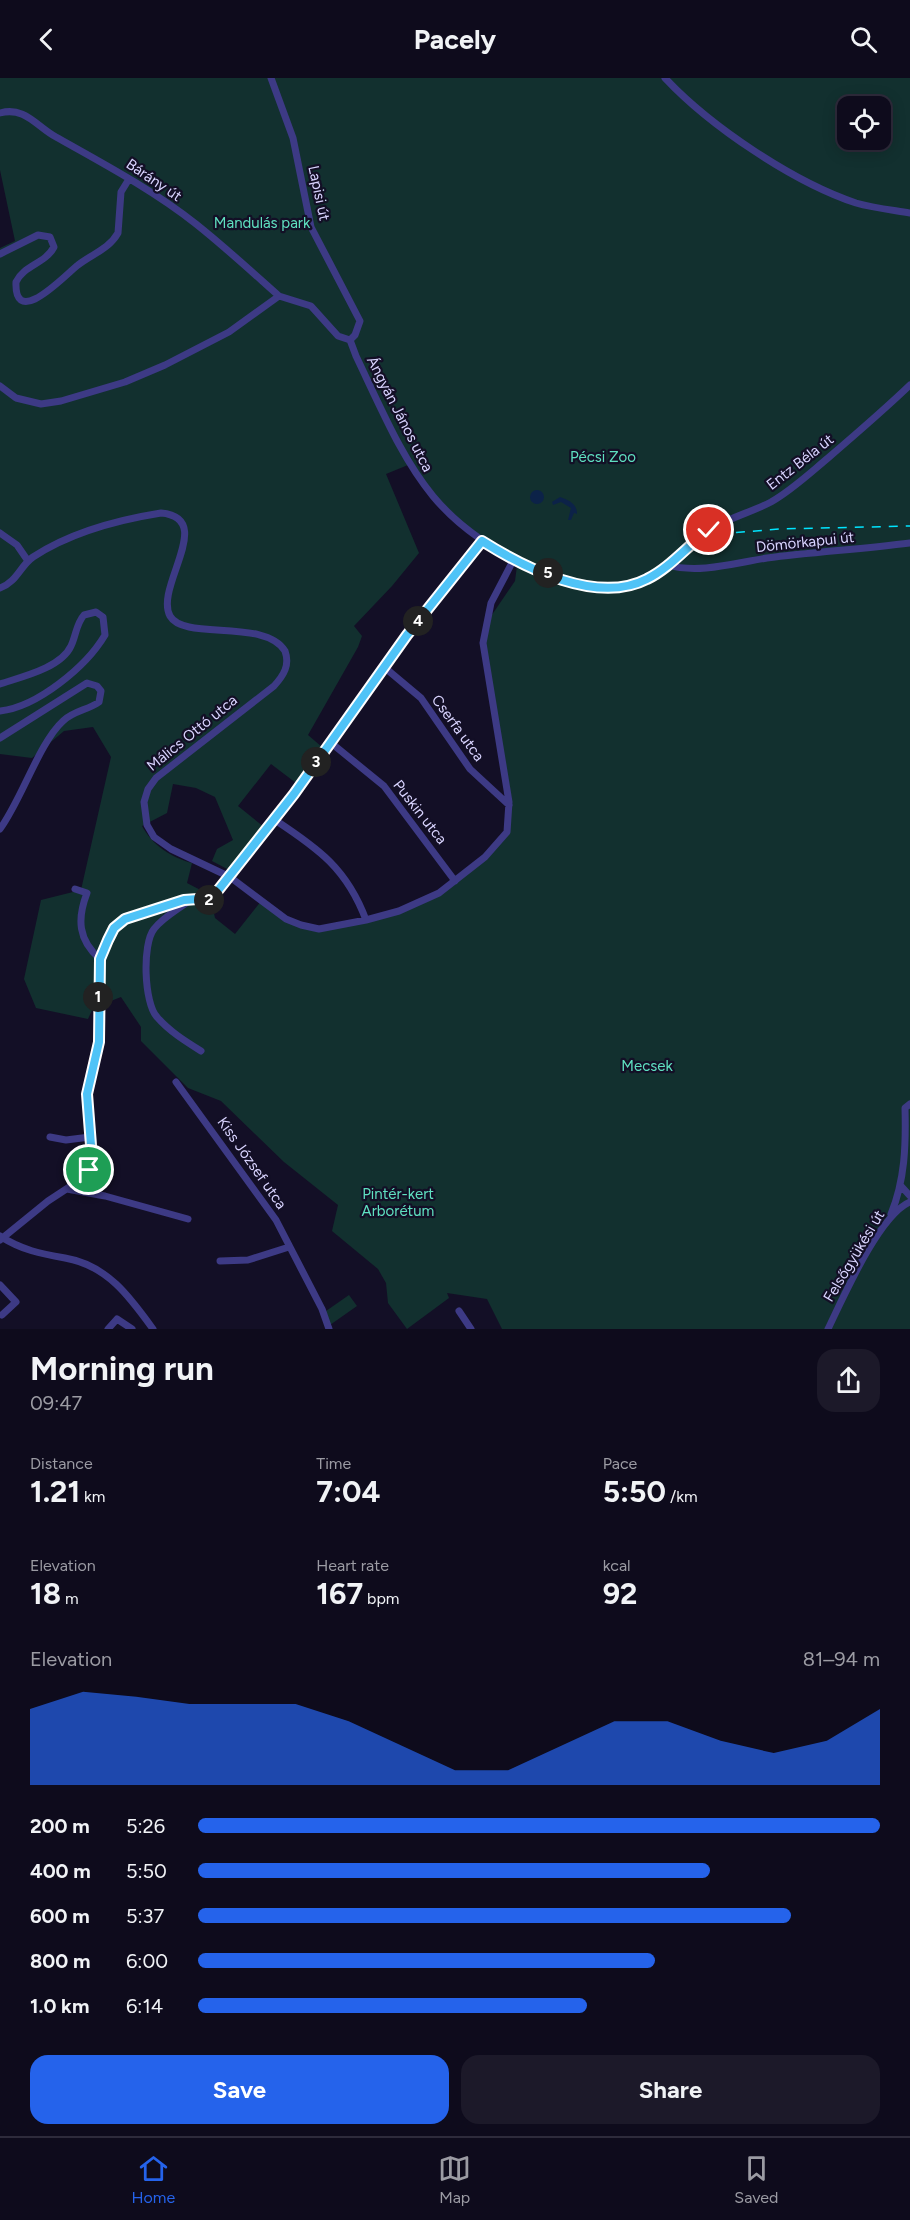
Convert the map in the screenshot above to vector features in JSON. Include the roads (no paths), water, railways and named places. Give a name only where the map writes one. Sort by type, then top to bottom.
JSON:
[{"type":"street","name":"Lapisi út","points":[[271,78],[291,132],[311,227],[360,321],[356,335],[350,340]]},
{"type":"street","points":[[665,78],[711,120],[805,181],[856,203],[910,213]]},
{"type":"street","name":"Bárány út","points":[[0,113],[18,112],[37,120],[54,136],[129,179],[196,224],[279,296]]},
{"type":"street","points":[[0,254],[38,235],[50,237],[54,248],[51,254],[23,273],[16,282],[18,295],[22,300],[31,302],[40,298],[79,264],[105,249],[115,239],[118,233],[121,192],[129,179]]},
{"type":"street","points":[[0,386],[16,398],[41,404],[61,401],[125,382],[165,365],[229,332],[279,296],[311,306],[338,336],[350,340]]},
{"type":"street","name":"Ángyán János utca","points":[[350,340],[371,388],[418,480],[456,522],[482,541],[514,559],[565,579],[609,587],[631,586],[653,576],[667,565]]},
{"type":"street","name":"Entz Béla út","points":[[667,565],[713,527],[772,501],[793,486],[910,385]]},
{"type":"street","name":"Málics Ottó utca","points":[[28,561],[64,540],[95,527],[167,513],[181,523],[186,539],[169,590],[167,605],[171,618],[186,628],[204,627],[250,634],[272,639],[282,646],[287,660],[285,671],[279,680],[156,778],[148,789],[144,802],[147,825],[160,842],[230,877],[286,919],[319,929],[399,911],[439,893],[485,857],[507,832],[509,805],[483,643],[491,603],[514,559]]},
{"type":"street","points":[[0,533],[17,545],[28,561],[15,579],[0,588]]},
{"type":"street","points":[[201,1051],[177,1036],[157,1017],[151,1007],[146,950],[149,940],[157,926],[176,908],[190,900],[208,900],[230,877],[275,820],[384,667],[482,541]]},
{"type":"street","name":"Dömörkapui út","points":[[667,565],[679,568],[712,567],[768,558],[910,543]]},
{"type":"street","points":[[0,684],[39,670],[63,656],[72,646],[84,615],[96,612],[104,616],[105,635],[84,661],[39,698],[24,706],[0,711]]},
{"type":"street","name":"Cserfa utca","points":[[384,667],[420,698],[470,769],[509,805]]},
{"type":"street","points":[[0,738],[84,684],[94,684],[101,691],[99,702],[68,717],[57,728],[16,805],[0,829]]},
{"type":"street","name":"Puskin utca","points":[[330,742],[384,786],[456,881]]},
{"type":"street","points":[[275,820],[327,858],[342,874],[355,892],[366,920]]},
{"type":"street","points":[[75,889],[87,893],[80,911],[81,932],[85,943],[100,959]]},
{"type":"street","points":[[153,1329],[127,1294],[111,1279],[83,1263],[67,1258],[38,1255],[1,1238],[89,1170],[90,1137],[87,1094],[99,1042],[100,959],[118,923],[176,908]]},
{"type":"street","name":"Kiss József utca","points":[[176,1082],[263,1200],[322,1309],[329,1329]]},
{"type":"street","points":[[890,1216],[901,1186],[908,1106]]},
{"type":"street","points":[[50,1137],[66,1140],[90,1137]]},
{"type":"street","points":[[901,1186],[910,1196]]},
{"type":"street","points":[[67,1189],[105,1196],[188,1219]]},
{"type":"street","name":"Felsőgyükési út","points":[[828,1329],[846,1291],[890,1216],[910,1202]]},
{"type":"street","points":[[220,1261],[248,1260],[289,1247]]},
{"type":"street","points":[[0,1285],[16,1302],[2,1315]]},
{"type":"street","points":[[459,1311],[471,1329]]},
{"type":"street","points":[[108,1329],[117,1319],[132,1329]]},
{"type":"water","points":[[537,490],[542,492],[544,497],[542,502],[537,504],[532,502],[530,497],[532,492]]},
{"type":"water","points":[[560,497],[571,502],[575,507],[577,514],[574,513],[571,520],[568,520],[571,508],[561,502],[553,505],[552,502]]},
{"type":"railway","points":[[719,534],[779,529],[910,526]]},
{"type":"park label","name":"Mandulás park","points":[[262,223]]},
{"type":"park label","name":"Pécsi Zoo","points":[[603,457]]},
{"type":"park label","name":"Mecsek","points":[[647,1066]]},
{"type":"park label","name":"Pintér-kert Arborétum","points":[[398,1202]]}]
